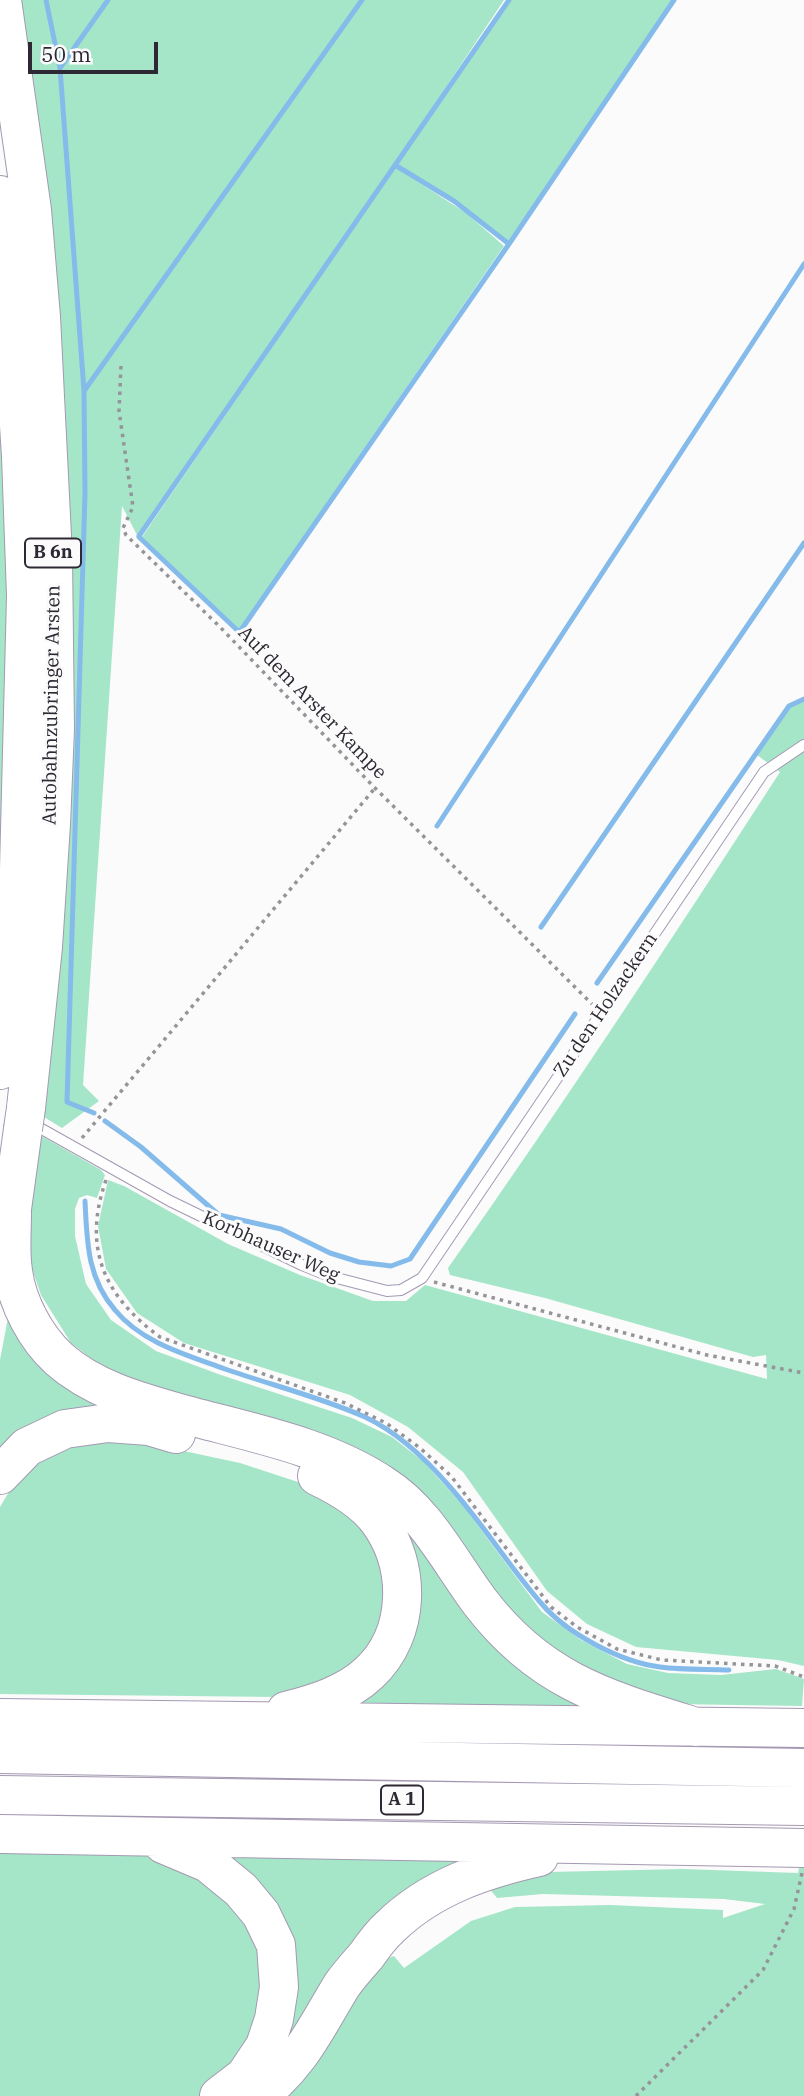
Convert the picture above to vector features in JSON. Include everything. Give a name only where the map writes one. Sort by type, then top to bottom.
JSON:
[{"type":"highway","name":"Autobahnzubringer Arsten","points":[[0,1284],[12,1213],[20,1117],[43,947],[55,729],[53,556],[41,317],[32,210],[2,0]]},
{"type":"highway","name":"Autobahnzubringer Arsten","points":[[0,195],[13,327],[26,596],[19,869],[0,1070]]},
{"type":"highway","points":[[12,1213],[13,1272],[28,1316],[39,1336],[58,1358],[80,1375],[110,1391],[148,1404],[327,1456],[384,1485],[411,1507],[481,1602],[523,1649],[591,1692],[696,1727]]},
{"type":"highway","points":[[0,1475],[27,1447],[65,1429],[108,1423],[149,1426],[288,1465],[334,1484],[357,1499],[378,1520],[390,1541],[399,1563],[403,1587],[397,1628],[382,1659],[368,1675],[329,1697],[305,1706],[247,1720]]},
{"type":"highway","points":[[0,1718],[804,1728]]},
{"type":"highway","name":"A 1","points":[[0,1754],[804,1768]]},
{"type":"highway","name":"A 1","points":[[0,1795],[804,1806]]},
{"type":"highway","points":[[0,1835],[595,1844],[803,1858]]},
{"type":"highway","points":[[145,1836],[208,1863],[233,1883],[261,1914],[276,1945],[279,1987],[274,2019],[265,2046],[245,2076],[219,2096]]},
{"type":"highway","points":[[258,2096],[277,2082],[307,2046],[344,1983],[389,1927],[425,1900],[460,1881],[501,1866],[595,1844]]},
{"type":"lane","name":"Zu den Holzackern","points":[[422,1278],[764,772],[804,745]]},
{"type":"lane","name":"Korbhauser Weg","points":[[20,1117],[223,1228],[329,1276],[387,1291],[401,1290],[422,1278]]},
{"type":"path","name":"Auf dem Arster Kampe","points":[[121,366],[118,411],[133,507],[123,527],[126,535],[600,1013]]},
{"type":"path","points":[[73,1148],[375,788]]},
{"type":"path","points":[[422,1278],[707,1355],[804,1373]]},
{"type":"path","points":[[636,2096],[748,1988],[763,1970],[794,1909],[803,1858]]},
{"type":"green space","points":[[16,0],[106,0],[62,63],[63,66],[110,0],[504,0],[394,165],[137,535],[122,506],[83,1085],[99,1101],[62,1128],[39,1114]]},
{"type":"green space","points":[[510,0],[674,0],[508,241],[471,212],[397,165]]},
{"type":"green space","points":[[395,167],[466,213],[504,246],[238,628],[142,537]]},
{"type":"green space","points":[[0,329],[11,619],[0,866]]},
{"type":"green space","points":[[804,701],[804,1666],[778,1660],[636,1647],[587,1624],[547,1591],[463,1472],[408,1427],[350,1395],[184,1343],[137,1313],[106,1269],[98,1226],[108,1180],[124,1186],[228,1244],[300,1275],[373,1301],[406,1301],[425,1285],[767,1379],[766,1355],[753,1357],[545,1298],[450,1275],[448,1268],[617,1021],[780,772],[757,755],[790,708]]},
{"type":"green space","points":[[38,1134],[101,1170],[105,1175],[97,1198],[87,1195],[79,1198],[75,1209],[75,1236],[86,1284],[111,1320],[156,1351],[352,1418],[392,1437],[424,1462],[464,1507],[542,1612],[581,1640],[627,1664],[668,1673],[721,1675],[776,1669],[804,1679],[802,1706],[673,1704],[622,1693],[514,1624],[425,1503],[112,1374],[71,1343],[41,1295],[29,1260],[26,1228]]},
{"type":"green space","points":[[10,1307],[44,1357],[351,1475],[621,1713],[316,1711],[409,1625],[347,1482],[157,1418],[0,1456],[0,1360]]},
{"type":"green space","points":[[118,1437],[240,1463],[298,1482],[340,1501],[389,1559],[382,1636],[357,1665],[326,1684],[279,1697],[0,1694],[0,1507],[16,1480],[52,1448]]},
{"type":"green space","points":[[191,1845],[514,1850],[454,1872],[285,2060],[288,1972]]},
{"type":"green space","points":[[0,1851],[135,1854],[179,1862],[214,1877],[268,1953],[259,2034],[200,2096],[0,2096]]},
{"type":"green space","points":[[799,1868],[804,1868],[804,2096],[278,2096],[377,1962],[394,1956],[404,1968],[471,1921],[515,1907],[610,1905],[723,1910],[723,1918],[765,1904],[724,1899],[543,1894],[497,1898],[489,1888],[548,1872],[683,1869],[798,1873]]},
{"type":"waterway","points":[[46,0],[60,68],[84,391],[85,493],[67,1102],[94,1113]]},
{"type":"waterway","points":[[60,68],[108,0]]},
{"type":"waterway","points":[[84,391],[362,0]]},
{"type":"waterway","points":[[139,536],[509,0]]},
{"type":"waterway","points":[[139,537],[237,630],[241,630],[509,244],[674,0]]},
{"type":"waterway","points":[[395,165],[454,201],[509,244]]},
{"type":"waterway","points":[[437,826],[804,264]]},
{"type":"waterway","points":[[541,927],[804,543]]},
{"type":"waterway","points":[[597,983],[789,706],[804,699]]},
{"type":"waterway","points":[[105,1121],[141,1147],[219,1215],[281,1229],[330,1253],[359,1262],[391,1266],[410,1259],[575,1014]]},
{"type":"waterway","points":[[85,1201],[90,1259],[99,1285],[115,1310],[138,1331],[181,1353],[331,1403],[365,1417],[389,1431],[411,1447],[441,1477],[541,1603],[580,1636],[612,1653],[645,1664],[729,1670]]}]
